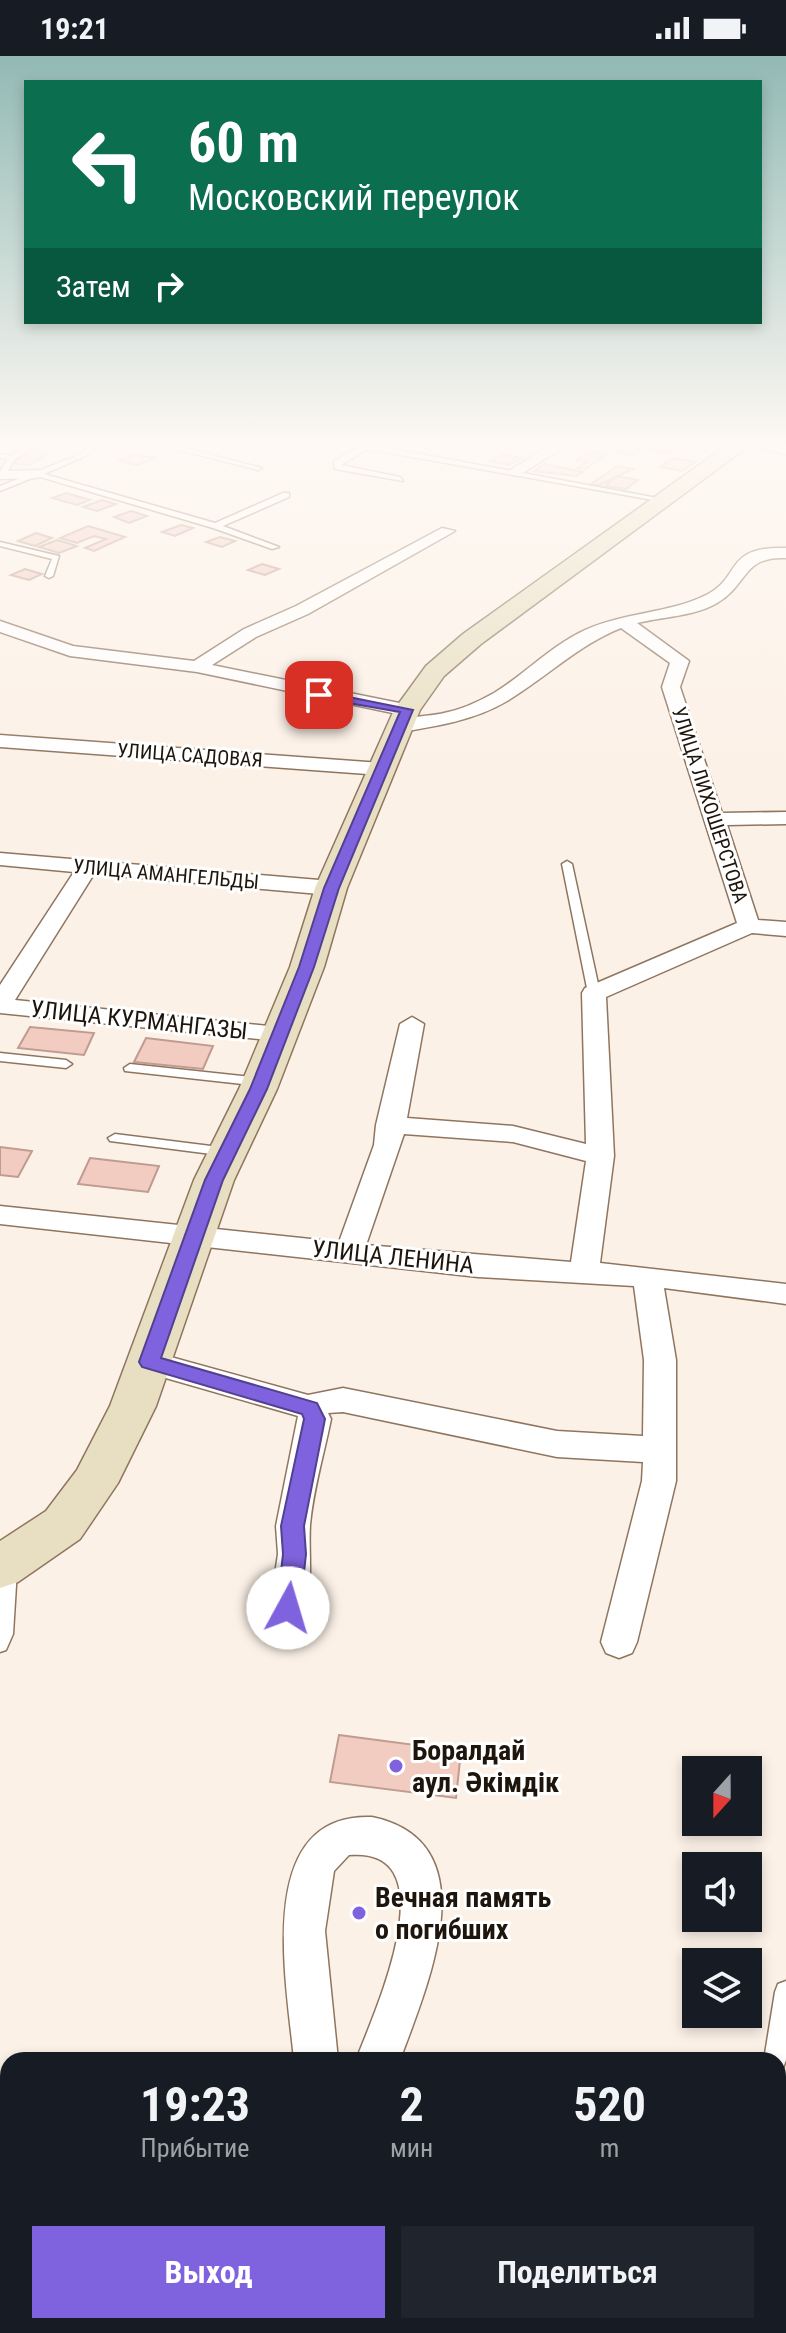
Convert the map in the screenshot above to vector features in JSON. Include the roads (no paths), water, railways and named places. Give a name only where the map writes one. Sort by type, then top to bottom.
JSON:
[{"type":"street","points":[[197,667],[250,633],[302,610],[410,551]]},
{"type":"street","points":[[4,1566],[63,1525],[94,1483],[133,1406],[227,1152],[261,1082],[307,967],[331,888],[404,718],[435,671],[472,639],[593,551]]},
{"type":"street","points":[[0,626],[70,651],[197,667],[375,706],[404,718],[451,718],[499,698],[588,635],[623,621],[709,601],[729,585],[744,563],[761,552],[786,553]]},
{"type":"street","name":"УЛИЦА ЛИХОШЕРСТОВА","points":[[623,621],[672,652],[680,661],[671,687],[717,819],[749,926]]},
{"type":"street","name":"УЛИЦА САДОВАЯ","points":[[0,741],[381,769]]},
{"type":"street","points":[[717,819],[786,818]]},
{"type":"street","name":"УЛИЦА АМАНГЕЛЬДЫ","points":[[0,859],[331,888]]},
{"type":"street","points":[[0,1005],[87,868]]},
{"type":"street","name":"УЛИЦА ЛИХОШЕРСТОВА","points":[[594,993],[749,926],[786,929]]},
{"type":"street","points":[[584,1273],[600,1156],[594,993]]},
{"type":"street","name":"УЛИЦА КУРМАНГАЗЫ","points":[[0,1005],[278,1034]]},
{"type":"street","points":[[349,1253],[388,1145],[389,1125],[412,1024]]},
{"type":"street","points":[[389,1125],[513,1134],[600,1156]]},
{"type":"street","name":"УЛИЦА ЛЕНИНА","points":[[0,1215],[478,1267],[647,1276],[786,1294]]},
{"type":"street","points":[[619,1642],[659,1481],[660,1360],[647,1276]]},
{"type":"street","points":[[149,1362],[310,1408],[326,1401],[343,1400],[557,1444],[659,1450]]},
{"type":"street","points":[[288,1608],[295,1554],[293,1526],[315,1419],[310,1408]]},
{"type":"street","points":[[315,2052],[304,1931],[315,1862],[339,1837],[376,1836],[403,1847],[424,1884],[417,1950],[381,2052]]},
{"type":"lane","points":[[29,551],[56,558],[49,576]]},
{"type":"lane","points":[[567,864],[594,993]]},
{"type":"lane","points":[[0,1057],[66,1064]]},
{"type":"lane","points":[[130,1068],[261,1082]]},
{"type":"lane","points":[[115,1138],[227,1152]]},
{"type":"lane","points":[[0,1644],[4,1634],[4,1566]]},
{"type":"lane","points":[[776,2052],[786,1992]]},
{"type":"place","name":"Боралдай аул. Әкімдік","points":[[396,1766]]},
{"type":"place","name":"Вечная память о погибших","points":[[359,1913]]}]
